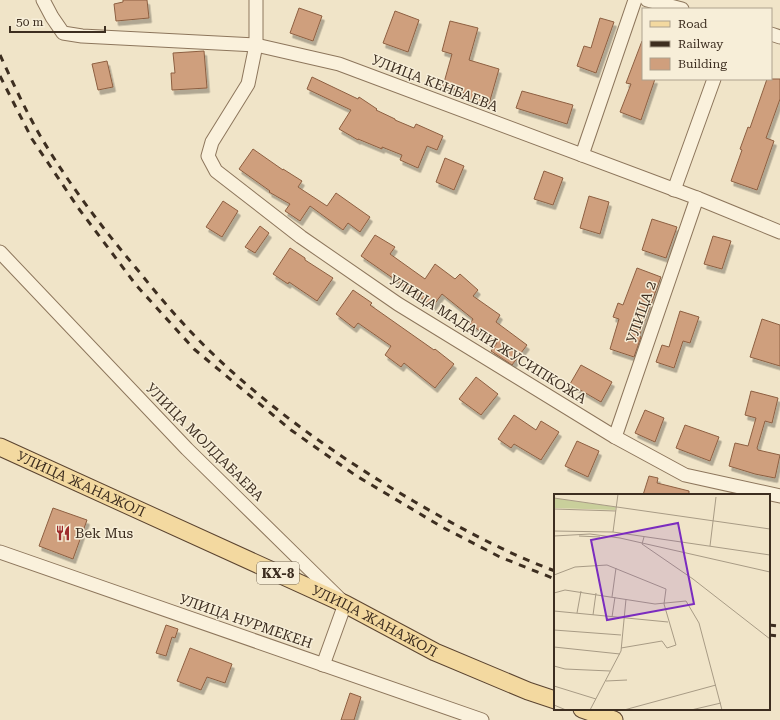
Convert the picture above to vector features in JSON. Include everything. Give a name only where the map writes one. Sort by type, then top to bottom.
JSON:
[{"type":"main road","name":"УЛИЦА ЖАНАЖОЛ","points":[[0,447],[345,604],[435,652],[528,691],[554,700]]},
{"type":"main road","points":[[585,710],[614,720]]},
{"type":"street","name":"УЛИЦА КЕНБАЕВА","points":[[43,0],[52,18],[63,33],[82,36],[256,44],[339,64],[697,198],[780,232]]},
{"type":"street","points":[[256,0],[256,44]]},
{"type":"street","points":[[582,155],[635,0]]},
{"type":"street","points":[[647,0],[678,8]]},
{"type":"street","name":"УЛИЦА МАДАЛИ ЖУСИПКОЖА","points":[[256,44],[248,84],[212,142],[208,156],[216,171],[307,242],[398,304],[615,437],[685,475],[780,496]]},
{"type":"street","points":[[674,190],[714,80]]},
{"type":"street","name":"УЛИЦА 2","points":[[615,437],[697,198]]},
{"type":"street","name":"УЛИЦА МОЛДАБАЕВА","points":[[0,252],[186,449],[345,604]]},
{"type":"street","name":"УЛИЦА НУРМЕКЕН","points":[[0,552],[482,720]]},
{"type":"street","points":[[323,665],[345,604]]},
{"type":"building","points":[[123,0],[147,0],[149,18],[116,21],[114,4],[123,2]]},
{"type":"building","points":[[299,8],[322,16],[313,41],[290,33]]},
{"type":"building","points":[[395,11],[419,20],[408,52],[383,43]]},
{"type":"building","points":[[600,18],[614,22],[596,73],[577,66],[584,46],[591,48]]},
{"type":"building","points":[[450,21],[478,28],[469,60],[499,69],[489,104],[467,98],[468,94],[443,86],[452,54],[442,51]]},
{"type":"building","points":[[642,41],[642,80],[655,80],[641,120],[620,112],[631,84],[626,83]]},
{"type":"building","points":[[204,51],[207,88],[172,90],[171,73],[175,73],[173,53]]},
{"type":"building","points":[[107,61],[113,87],[98,90],[92,64]]},
{"type":"building","points":[[312,77],[358,99],[359,97],[377,109],[376,110],[395,120],[414,128],[416,124],[443,136],[437,150],[427,146],[418,168],[400,160],[402,155],[358,140],[339,129],[351,110],[307,89]]},
{"type":"building","points":[[780,79],[780,99],[766,138],[774,141],[757,190],[731,181],[742,150],[740,149],[748,127],[750,128],[767,80]]},
{"type":"building","points":[[522,91],[573,105],[567,124],[516,108]]},
{"type":"building","points":[[253,149],[302,181],[298,187],[327,206],[336,193],[370,217],[360,232],[348,223],[343,230],[310,206],[300,221],[285,211],[290,204],[269,192],[270,191],[239,169]]},
{"type":"building","points":[[445,158],[464,166],[454,190],[436,182]]},
{"type":"building","points":[[544,171],[563,178],[553,205],[534,199]]},
{"type":"building","points":[[589,196],[609,202],[600,234],[580,228]]},
{"type":"building","points":[[223,201],[238,211],[222,237],[206,227]]},
{"type":"building","points":[[652,219],[677,227],[666,258],[642,250]]},
{"type":"building","points":[[260,226],[269,233],[255,253],[245,247]]},
{"type":"building","points":[[375,235],[395,247],[390,254],[425,279],[435,264],[455,279],[460,274],[478,290],[473,296],[500,315],[496,322],[527,345],[512,365],[491,351],[497,343],[470,324],[473,319],[442,294],[433,306],[361,256]]},
{"type":"building","points":[[713,236],[731,241],[722,269],[704,264]]},
{"type":"building","points":[[290,248],[305,258],[305,260],[333,278],[317,301],[289,282],[288,284],[273,274]]},
{"type":"building","points":[[637,268],[661,277],[639,336],[641,337],[634,357],[610,349],[619,319],[613,317],[618,303],[623,305]]},
{"type":"building","points":[[353,290],[372,303],[370,305],[434,350],[435,349],[454,364],[435,388],[404,363],[401,367],[385,355],[391,346],[358,323],[354,328],[336,314]]},
{"type":"building","points":[[680,311],[699,317],[690,343],[683,341],[674,368],[656,362],[662,345],[669,347]]},
{"type":"building","points":[[762,319],[780,325],[780,366],[750,357]]},
{"type":"building","points":[[581,365],[612,382],[601,402],[570,384]]},
{"type":"building","points":[[476,377],[498,394],[481,415],[459,399]]},
{"type":"building","points":[[751,391],[778,398],[772,423],[765,421],[757,448],[758,450],[780,455],[775,478],[729,466],[735,443],[748,446],[756,418],[745,415]]},
{"type":"building","points":[[645,410],[664,418],[655,442],[635,433]]},
{"type":"building","points":[[514,415],[536,430],[541,421],[559,432],[541,460],[514,444],[511,448],[498,439]]},
{"type":"building","points":[[685,425],[719,437],[710,461],[676,448]]},
{"type":"building","points":[[577,441],[599,451],[588,477],[565,466]]},
{"type":"building","points":[[649,476],[658,478],[657,483],[689,491],[689,494],[643,494]]},
{"type":"building","name":"Bek Mus","points":[[53,508],[87,520],[73,559],[39,546]]},
{"type":"building","points":[[166,625],[178,629],[175,638],[172,637],[166,656],[156,653]]},
{"type":"building","points":[[190,648],[232,664],[225,683],[207,677],[201,690],[177,681]]},
{"type":"building","points":[[350,693],[361,697],[354,720],[341,720]]},
{"type":"railway","points":[[0,55],[38,132],[73,187],[113,240],[159,296],[216,357],[242,381],[298,425],[326,446],[385,484],[466,531],[554,571]]},
{"type":"railway","points":[[0,76],[32,139],[79,209],[136,285],[194,349],[291,430],[355,475],[442,527],[500,557],[554,579]]},
{"type":"railway","points":[[770,625],[780,626]]},
{"type":"railway","points":[[770,635],[780,636]]},
{"type":"place","name":"Bek Mus","points":[[63,533]]}]
